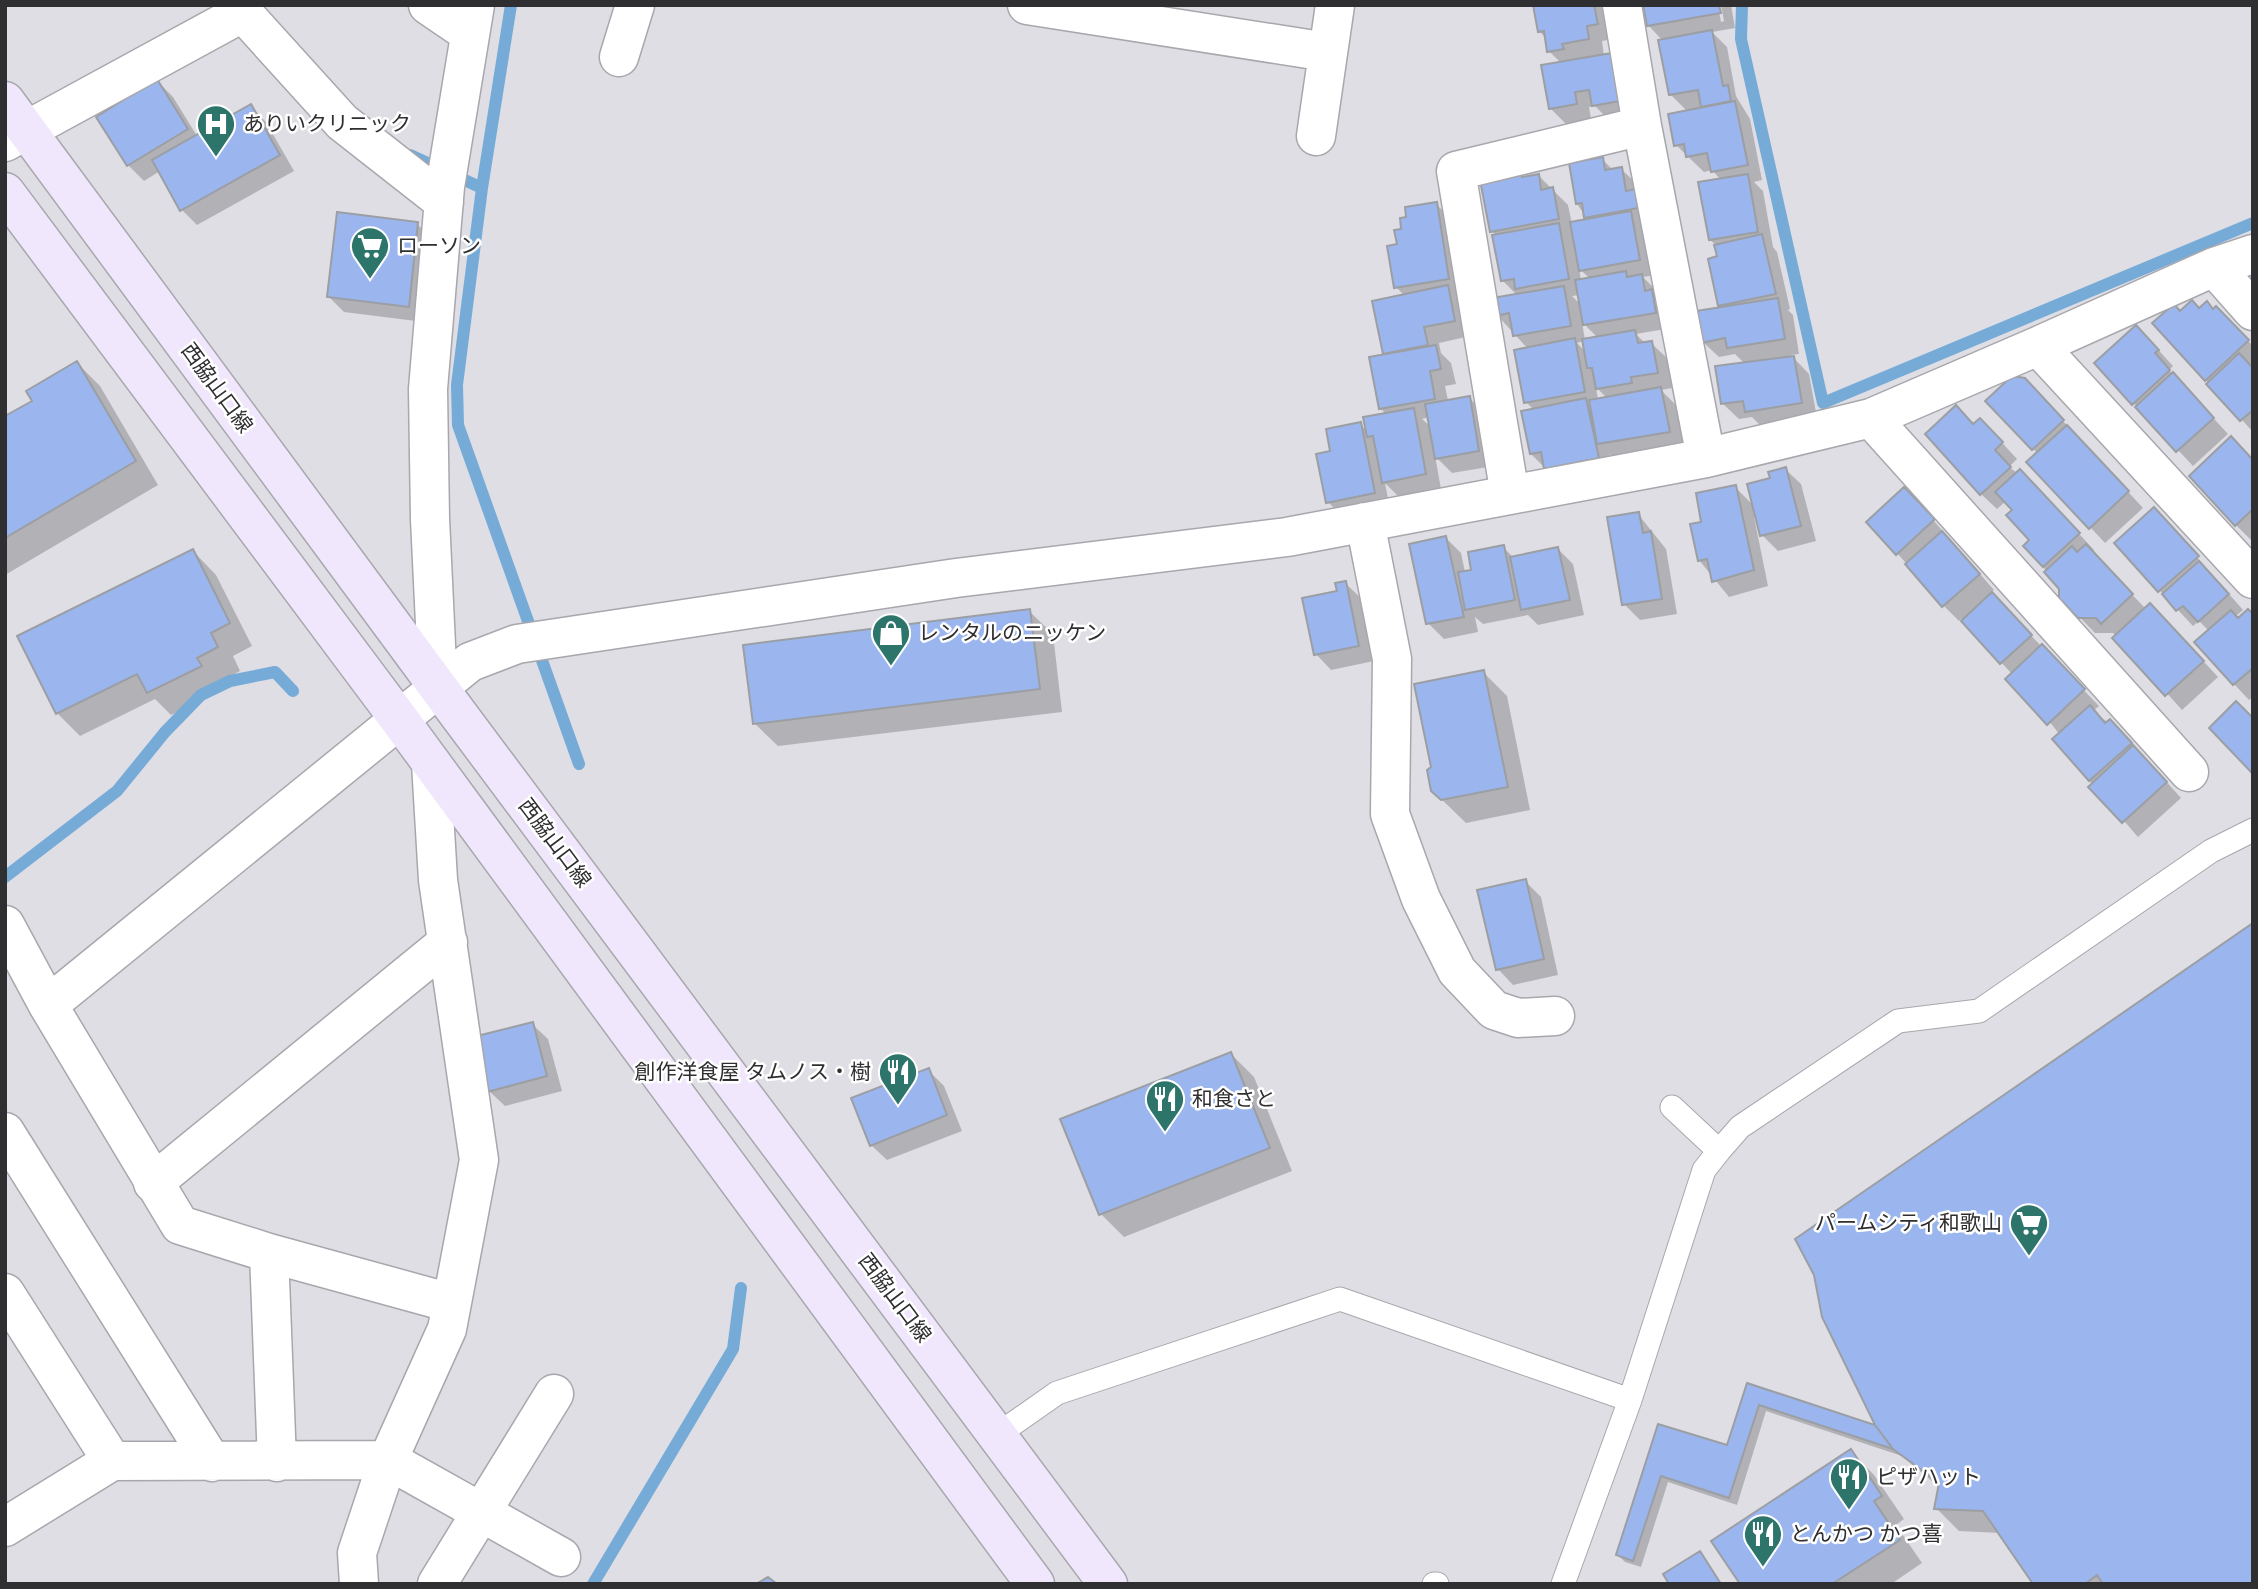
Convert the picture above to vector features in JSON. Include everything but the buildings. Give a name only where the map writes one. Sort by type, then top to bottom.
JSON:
[{"type":"street","points":[[428,5],[472,19],[446,184],[428,389],[429,519],[438,687]]},
{"type":"street","points":[[619,57],[635,5]]},
{"type":"street","points":[[1027,5],[1328,52]]},
{"type":"street","points":[[1316,136],[1335,5]]},
{"type":"street","points":[[1622,5],[1642,126],[1706,458]]},
{"type":"street","points":[[12,124],[239,9],[342,122],[446,184]]},
{"type":"street","name":"西脇山口線","points":[[12,124],[438,687],[1108,1584]]},
{"type":"street","points":[[1510,495],[1456,171],[1642,126]]},
{"type":"street","points":[[5,192],[399,719],[1035,1584]]},
{"type":"street","points":[[48,1005],[470,662],[533,642],[956,578],[1287,537],[1706,458],[1871,418],[2214,267],[2253,254]]},
{"type":"street","points":[[2214,267],[2253,311]]},
{"type":"street","points":[[2038,346],[2253,579]]},
{"type":"street","points":[[1871,418],[2189,772]]},
{"type":"street","points":[[1365,522],[1392,659],[1390,814],[1422,899],[1457,971],[1494,1010],[1518,1018],[1555,1016]]},
{"type":"street","points":[[359,1584],[357,1553],[388,1460],[447,1329],[479,1160],[438,880],[431,763]]},
{"type":"street","points":[[5,925],[48,1005],[180,1225],[269,1253],[451,1303]]},
{"type":"street","points":[[153,1183],[448,942]]},
{"type":"street","points":[[5,1132],[212,1462]]},
{"type":"street","points":[[269,1253],[277,1462]]},
{"type":"street","points":[[5,1293],[112,1461]]},
{"type":"street","points":[[437,1584],[479,1511],[554,1394]]},
{"type":"street","points":[[5,1527],[112,1461],[388,1460],[561,1557]]},
{"type":"lane","points":[[1563,1584],[1630,1400],[1704,1170],[1719,1150],[1740,1128],[1898,1021],[1979,1011],[2211,851],[2253,830]]},
{"type":"lane","points":[[1672,1107],[1719,1150]]},
{"type":"lane","points":[[997,1434],[1057,1393],[1340,1299],[1630,1400]]},
{"type":"waterway","points":[[511,5],[482,188],[457,385],[458,425],[579,764]]},
{"type":"waterway","points":[[1742,5],[1741,39],[1823,403],[2253,223]]},
{"type":"waterway","points":[[410,155],[482,188]]},
{"type":"waterway","points":[[5,877],[117,791],[165,732],[201,695],[230,681],[275,672],[293,691]]},
{"type":"waterway","points":[[593,1584],[733,1349],[741,1288]]},
{"type":"place","name":"ありいクリニック","points":[[216,158]]},
{"type":"place","name":"ローソン","points":[[370,280]]},
{"type":"place","name":"レンタルのニッケン","points":[[891,667]]},
{"type":"place","name":"創作洋食屋 タムノス・樹","points":[[898,1106]]},
{"type":"place","name":"和食さと","points":[[1165,1133]]},
{"type":"place","name":"パームシティ和歌山","points":[[2029,1257]]},
{"type":"place","name":"ピザハット","points":[[1849,1511]]},
{"type":"place","name":"とんかつ かつ喜","points":[[1763,1568]]}]
